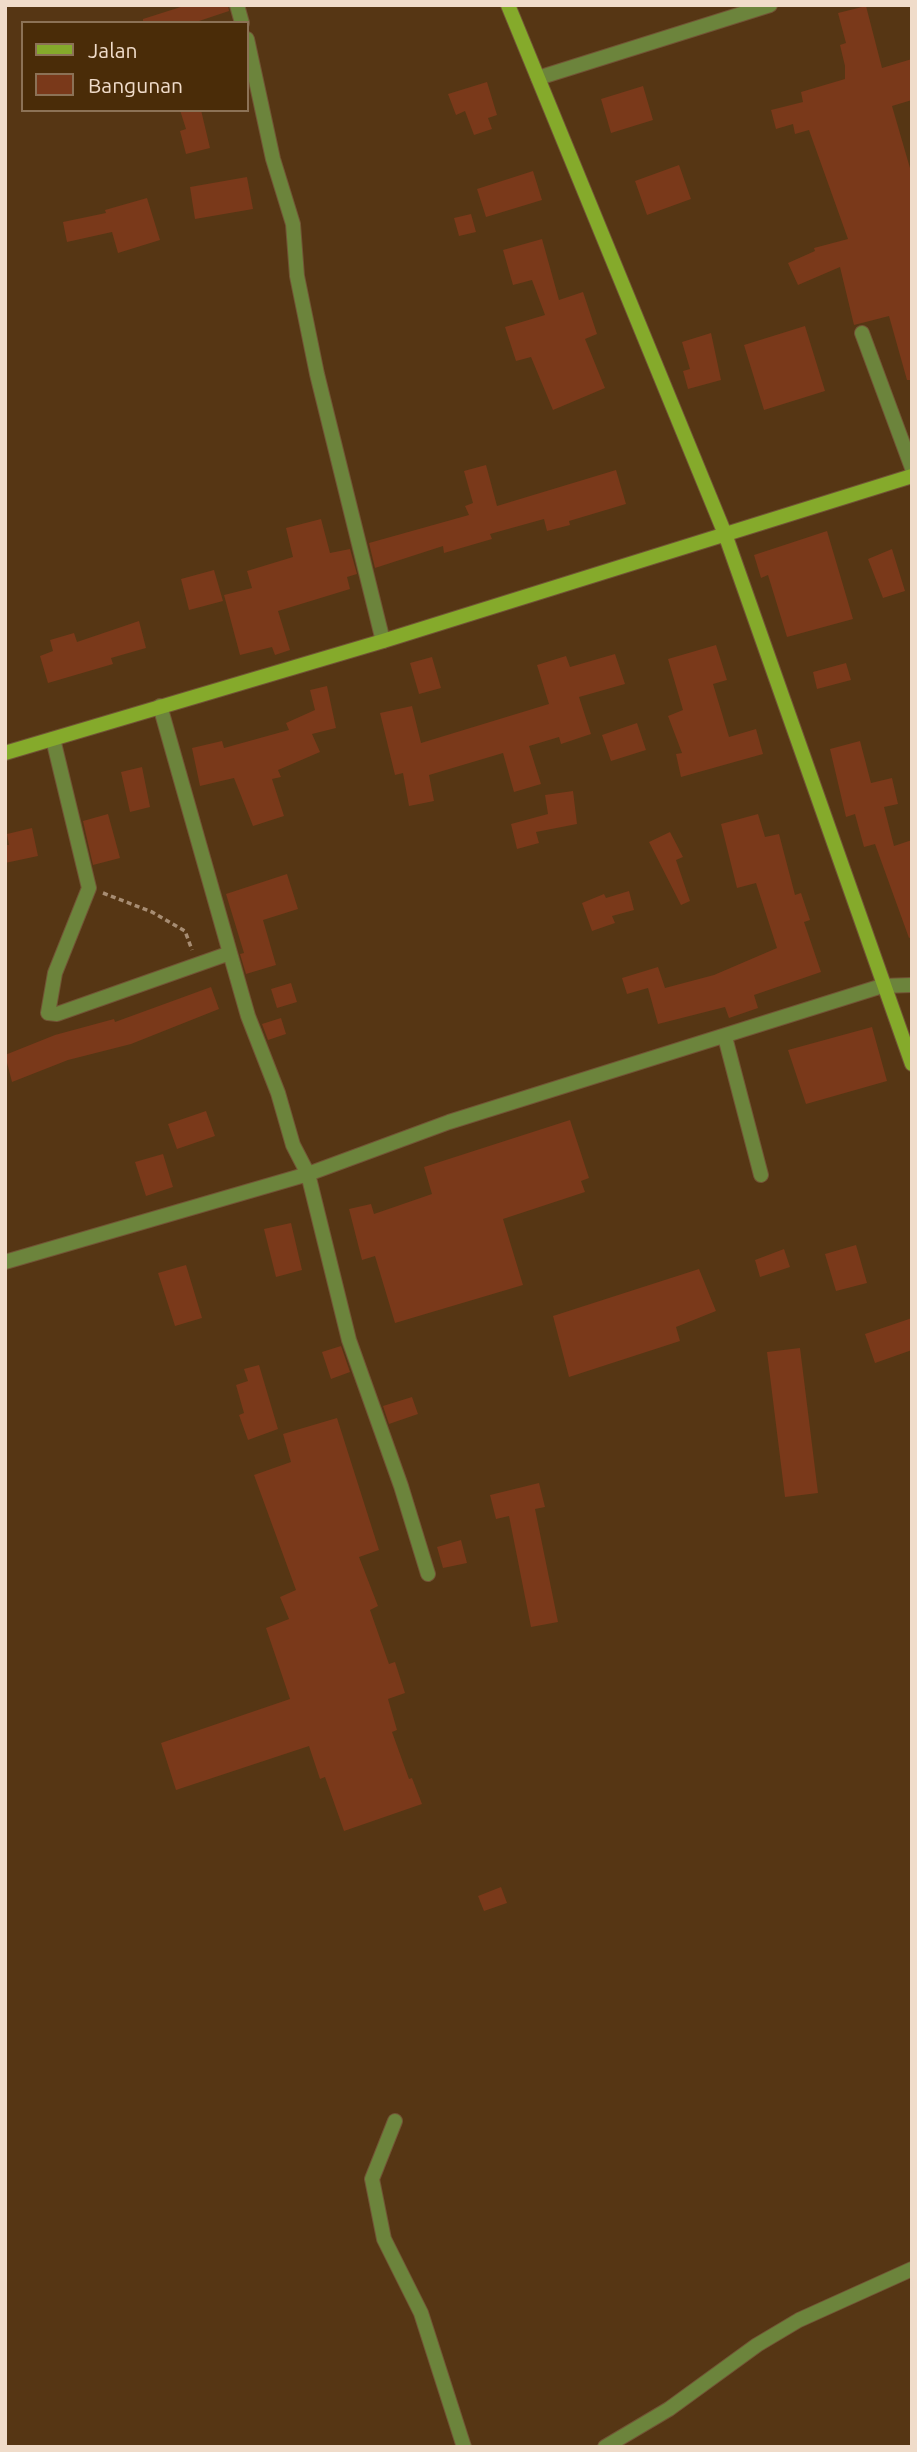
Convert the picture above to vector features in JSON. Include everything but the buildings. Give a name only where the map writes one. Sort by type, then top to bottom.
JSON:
[{"type":"street","points":[[508,5],[725,534],[882,986],[912,1064]]},
{"type":"street","points":[[538,78],[770,5]]},
{"type":"street","points":[[248,44],[273,159],[293,224],[297,276],[317,374],[383,641]]},
{"type":"street","points":[[862,333],[912,468]]},
{"type":"street","points":[[5,753],[383,641],[912,475]]},
{"type":"street","points":[[160,706],[248,1016],[278,1093],[293,1145],[308,1174],[349,1340],[401,1486],[428,1574]]},
{"type":"street","points":[[53,738],[89,888],[55,973],[47,1009],[51,1015],[230,953]]},
{"type":"street","points":[[5,1262],[308,1174],[449,1122],[882,986],[912,985]]},
{"type":"street","points":[[725,1037],[761,1175]]},
{"type":"street","points":[[396,2121],[372,2179],[384,2239],[422,2314],[464,2447]]},
{"type":"street","points":[[605,2447],[669,2409],[757,2345],[799,2320],[912,2269]]},
{"type":"path","points":[[89,888],[152,912],[185,931],[198,965]]}]
